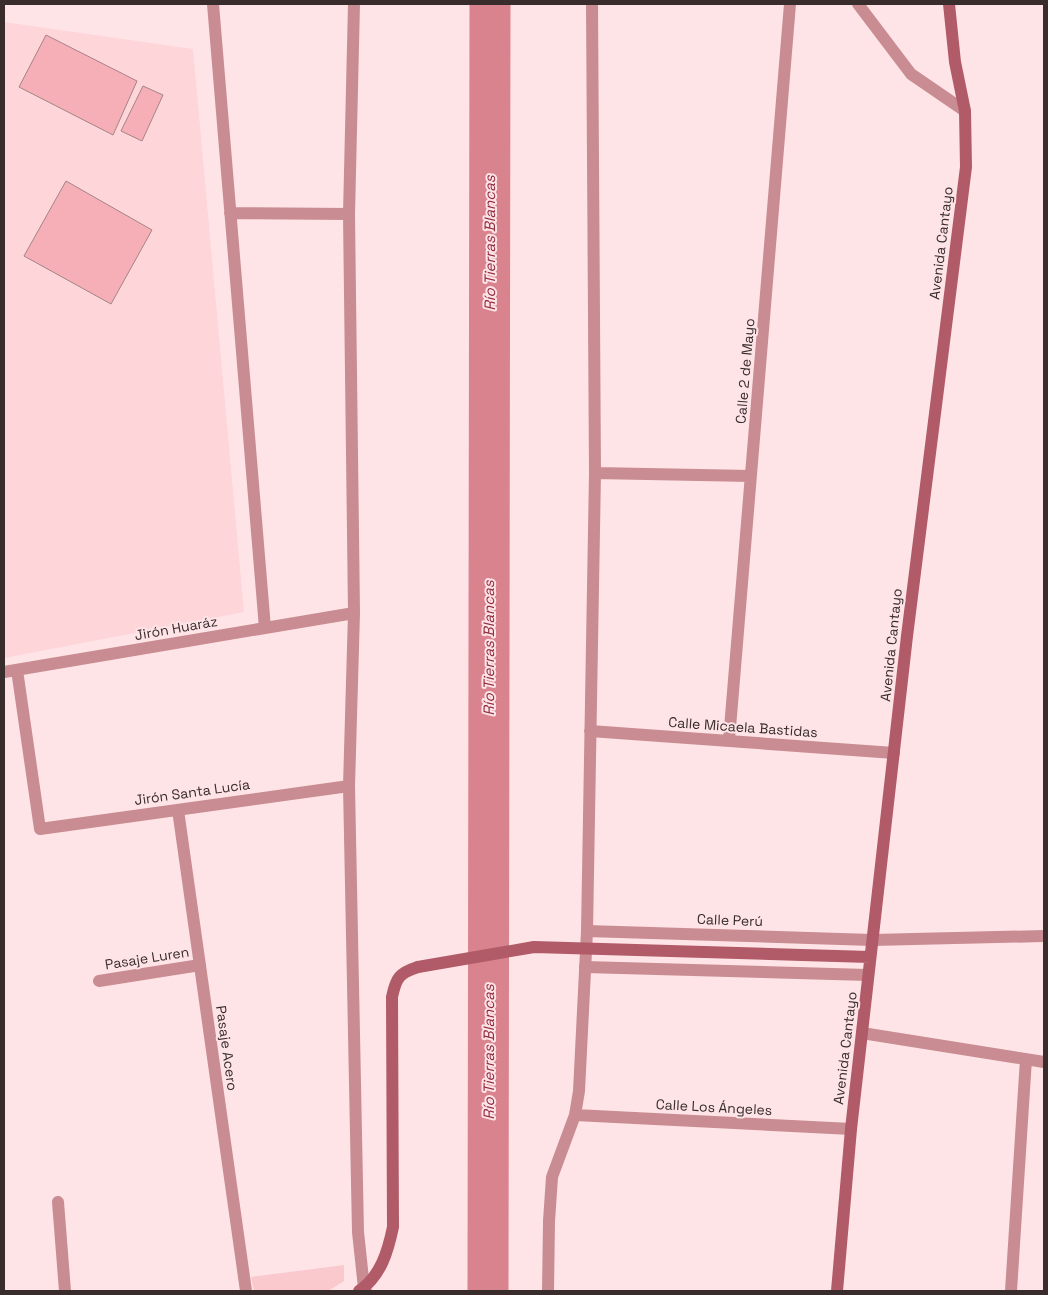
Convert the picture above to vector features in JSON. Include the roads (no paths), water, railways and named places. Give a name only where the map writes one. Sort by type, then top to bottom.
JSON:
[{"type":"street","points":[[213,4],[266,628]]},
{"type":"street","points":[[354,4],[349,214],[354,613],[349,786],[358,1232],[363,1290]]},
{"type":"street","points":[[548,1291],[552,1177],[575,1116],[579,1091],[587,931],[595,473],[592,4]]},
{"type":"street","name":"Calle 2 de Mayo","points":[[729,740],[790,4]]},
{"type":"street","points":[[858,4],[911,74],[965,111]]},
{"type":"street","name":"Avenida Cantayo","points":[[837,1291],[851,1129],[870,957],[907,636],[966,167],[965,111],[956,62],[949,4]]},
{"type":"street","points":[[230,213],[349,214]]},
{"type":"street","points":[[595,473],[751,476]]},
{"type":"street","name":"Jirón Huaráz","points":[[4,672],[354,613]]},
{"type":"street","name":"Jirón Santa Lucía","points":[[17,670],[40,829],[349,786]]},
{"type":"street","name":"Calle Micaela Bastidas","points":[[590,732],[729,740],[894,753]]},
{"type":"street","name":"Pasaje Acero","points":[[178,810],[246,1291]]},
{"type":"street","name":"Calle Perú","points":[[587,931],[872,940],[1044,936]]},
{"type":"street","points":[[363,1290],[378,1272],[388,1251],[393,1227],[392,998],[396,981],[406,971],[418,967],[534,947],[870,957]]},
{"type":"street","name":"Pasaje Luren","points":[[99,981],[200,965]]},
{"type":"street","points":[[585,967],[868,975]]},
{"type":"street","points":[[862,1033],[1044,1062]]},
{"type":"street","points":[[1011,1291],[1026,1059]]},
{"type":"street","name":"Calle Los Ángeles","points":[[575,1116],[851,1129]]},
{"type":"street","points":[[58,1202],[65,1291]]},
{"type":"waterway","name":"Río Tierras Blancas","points":[[488,1291],[490,4]]}]
